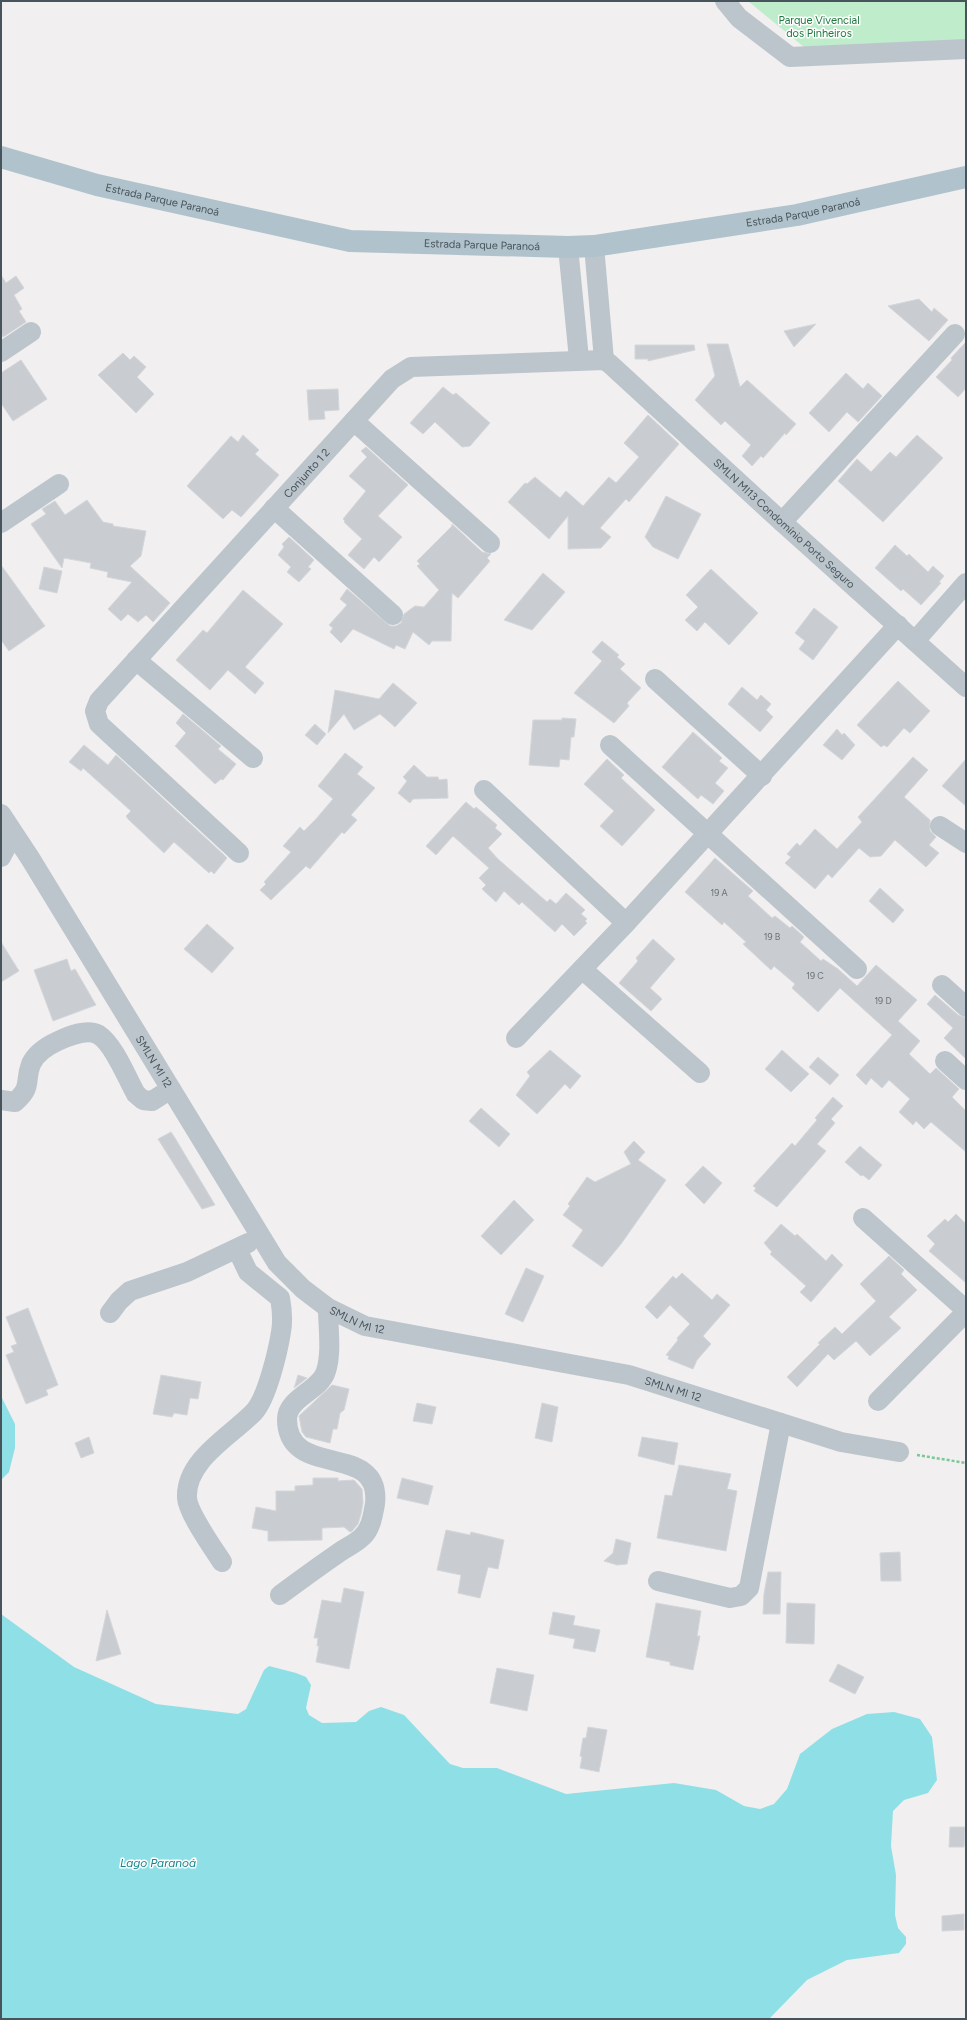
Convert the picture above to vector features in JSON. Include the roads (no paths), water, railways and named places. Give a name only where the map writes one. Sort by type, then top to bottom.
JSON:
[{"type":"main road","name":"Estrada Parque Paranoá","points":[[1,157],[97,185],[350,241],[568,247],[594,246],[797,215],[966,177]]},
{"type":"street","points":[[725,1],[739,18],[790,58],[966,49]]},
{"type":"street","points":[[568,247],[579,359],[604,360],[594,246]]},
{"type":"street","points":[[574,310],[599,310]]},
{"type":"street","points":[[1,352],[31,332]]},
{"type":"street","points":[[782,522],[955,334]]},
{"type":"street","name":"Conjunto 1 2","points":[[239,853],[99,724],[95,711],[99,701],[392,379],[411,367],[579,359]]},
{"type":"street","name":"SMLN MI13 Condomínio Porto Seguro","points":[[604,360],[966,687]]},
{"type":"street","points":[[354,421],[490,543]]},
{"type":"street","points":[[1,523],[59,484]]},
{"type":"street","points":[[274,508],[393,615]]},
{"type":"street","points":[[915,641],[966,584]]},
{"type":"street","points":[[516,1038],[708,835],[898,625]]},
{"type":"street","points":[[136,660],[253,758]]},
{"type":"street","points":[[654,679],[762,776]]},
{"type":"street","points":[[610,745],[857,969]]},
{"type":"street","points":[[484,790],[626,923]]},
{"type":"street","name":"SMLN MI 12","points":[[1,814],[30,858],[277,1263],[303,1289],[328,1308],[365,1326],[629,1376],[841,1442],[899,1452]]},
{"type":"street","points":[[940,826],[966,843]]},
{"type":"street","points":[[1,857],[13,834]]},
{"type":"street","points":[[582,969],[700,1073]]},
{"type":"street","points":[[942,986],[966,1008]]},
{"type":"street","points":[[1,1100],[15,1102],[22,1096],[28,1086],[31,1064],[42,1050],[66,1037],[83,1032],[98,1035],[109,1046],[136,1094],[143,1100],[152,1101],[171,1089]]},
{"type":"street","points":[[945,1061],[966,1080]]},
{"type":"street","points":[[863,1218],[966,1311],[878,1401]]},
{"type":"street","points":[[110,1313],[119,1301],[130,1291],[187,1272],[261,1237]]},
{"type":"street","points":[[222,1562],[195,1519],[187,1500],[189,1484],[203,1459],[254,1411],[265,1391],[281,1331],[280,1298],[248,1272],[237,1249]]},
{"type":"street","points":[[280,1595],[363,1537],[373,1518],[376,1493],[372,1479],[364,1470],[307,1454],[296,1444],[290,1433],[287,1418],[291,1407],[319,1384],[326,1372],[328,1352],[328,1308]]},
{"type":"street","points":[[658,1581],[730,1598],[741,1596],[749,1588],[781,1423]]},
{"type":"water","points":[[1,1396],[15,1424],[15,1448],[9,1472],[1,1480]]},
{"type":"water","name":"Lago Paranoá","points":[[1,1614],[74,1667],[156,1704],[238,1714],[246,1709],[264,1670],[269,1666],[306,1677],[311,1685],[306,1708],[309,1715],[322,1723],[356,1722],[369,1711],[381,1707],[404,1715],[450,1764],[463,1768],[497,1768],[566,1794],[674,1783],[716,1790],[744,1806],[760,1809],[774,1804],[787,1789],[800,1754],[832,1729],[867,1714],[894,1712],[920,1719],[932,1737],[937,1780],[928,1793],[904,1800],[893,1811],[891,1846],[896,1875],[895,1915],[898,1928],[906,1937],[906,1944],[899,1953],[847,1960],[807,1980],[769,2019],[1,2019]]},
{"type":"park label","name":"Parque Vivencial dos Pinheiros","points":[[819,26]]}]
